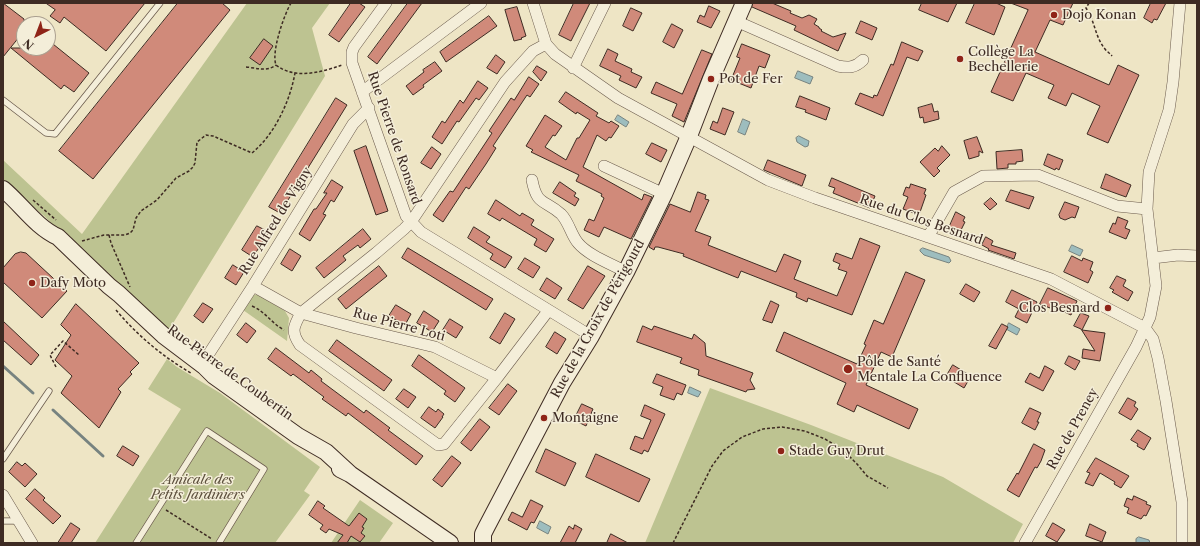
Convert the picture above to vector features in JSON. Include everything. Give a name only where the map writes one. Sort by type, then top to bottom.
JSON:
[{"type":"street","name":"Rue Pierre de Ronsard","points":[[386,3],[354,48],[352,52],[352,63],[403,207],[411,222],[421,232],[591,336]]},
{"type":"street","points":[[362,92],[481,3]]},
{"type":"street","points":[[533,3],[546,44],[533,51],[505,82],[411,222],[376,253],[301,313],[295,323],[294,336],[300,346],[438,446],[444,444],[548,311]]},
{"type":"street","points":[[573,68],[605,3]]},
{"type":"street","name":"Rue de la Croix de Périgourd","points":[[479,543],[562,383],[591,336],[626,272],[664,194],[744,3]]},
{"type":"street","name":"Rue de Preney","points":[[1025,543],[1136,346],[1150,317],[1156,286],[1147,209],[1150,172],[1169,110],[1172,94],[1180,3]]},
{"type":"street","points":[[736,21],[838,66],[858,66],[863,60]]},
{"type":"street","name":"Rue du Clos Besnard","points":[[546,44],[555,54],[573,68],[618,98],[768,180],[815,198],[1051,279],[1145,328]]},
{"type":"street","name":"Rue Alfred de Vigny","points":[[210,352],[253,286],[353,124],[369,108]]},
{"type":"street","points":[[604,166],[664,194]]},
{"type":"street","points":[[928,236],[954,192],[983,176],[1038,175],[1117,206],[1147,209]]},
{"type":"street","points":[[532,180],[536,196],[562,215],[576,240],[583,248],[626,272]]},
{"type":"street","name":"Rue Pierre de Coubertin","points":[[8,194],[33,219],[52,234],[58,230],[109,286],[134,319],[159,343],[186,362],[214,376],[298,436],[326,452],[350,474],[450,543]]},
{"type":"street","points":[[1153,258],[1178,255],[1197,256]]},
{"type":"street","name":"Rue Pierre Loti","points":[[253,286],[301,313],[435,347],[497,378]]},
{"type":"street","points":[[1145,328],[1153,339],[1167,407],[1182,502],[1182,543]]},
{"type":"street","points":[[3,494],[32,543]]},
{"type":"lane","points":[[3,100],[46,133],[55,134],[160,3]]},
{"type":"lane","points":[[3,459],[49,391]]},
{"type":"lane","points":[[136,543],[207,431],[264,468],[219,543]]},
{"type":"lane","points":[[3,521],[19,521]]},
{"type":"path","points":[[291,3],[279,35],[275,56],[276,65],[282,70],[295,72],[316,72],[352,63]]},
{"type":"path","points":[[1089,3],[1086,8],[1092,17],[1098,37],[1106,50],[1112,56]]},
{"type":"path","points":[[246,67],[266,70],[271,69],[276,65]]},
{"type":"path","points":[[78,242],[97,236],[109,234],[125,235],[130,233],[133,230],[136,218],[141,211],[153,204],[176,178],[193,167],[197,142],[206,135],[213,136],[252,153],[258,148],[280,117],[290,94],[295,72]]},
{"type":"path","points":[[30,197],[58,230]]},
{"type":"path","points":[[109,234],[130,286],[129,291]]},
{"type":"path","points":[[242,302],[261,310],[274,323],[294,336]]},
{"type":"path","points":[[56,367],[50,355],[63,341],[79,355]]},
{"type":"path","points":[[673,543],[712,466],[723,451],[742,437],[763,430],[782,427],[805,431],[825,439],[842,449],[867,476],[888,488]]},
{"type":"path","points":[[159,506],[219,543]]},
{"type":"green space","points":[[247,3],[330,3],[312,28],[325,76],[166,334],[43,215],[3,183],[3,160],[82,234]]},
{"type":"green space","points":[[254,295],[260,295],[285,311],[289,318],[287,341],[243,310]]},
{"type":"green space","name":"Amicale des Petits Jardiniers","points":[[167,359],[177,367],[220,393],[320,467],[304,491],[310,495],[275,543],[95,543],[181,409],[148,389]]},
{"type":"green space","name":"Stade Guy Drut","points":[[710,388],[811,425],[943,477],[1023,524],[1013,543],[645,543]]},
{"type":"green space","points":[[360,500],[393,523],[379,543],[331,543]]},
{"type":"water","points":[[798,71],[813,77],[810,84],[795,78]]},
{"type":"water","points":[[618,115],[629,122],[626,127],[615,120]]},
{"type":"water","points":[[743,119],[750,122],[745,135],[738,132]]},
{"type":"water","points":[[799,136],[809,141],[808,146],[805,147],[797,142],[796,138]]},
{"type":"water","points":[[1072,245],[1083,250],[1080,256],[1069,251]]},
{"type":"water","points":[[923,248],[949,257],[951,261],[949,263],[924,255],[920,251]]},
{"type":"water","points":[[1009,323],[1020,329],[1017,335],[1006,329]]},
{"type":"water","points":[[690,387],[701,392],[698,397],[688,393]]},
{"type":"water","points":[[540,521],[551,527],[548,534],[537,528]]},
{"type":"water","points":[[1139,537],[1149,540],[1150,543],[1136,543],[1136,539]]},
{"type":"building","points":[[3,3],[20,16],[16,16],[16,41],[3,57]]},
{"type":"building","points":[[46,3],[145,3],[106,51],[64,17],[60,23],[56,20],[56,16],[50,16],[55,10]]},
{"type":"building","points":[[178,3],[222,3],[230,10],[93,179],[59,151]]},
{"type":"building","points":[[351,3],[359,3],[365,7],[339,42],[329,35]]},
{"type":"building","points":[[408,3],[422,3],[377,64],[368,57]]},
{"type":"building","points":[[574,3],[590,3],[571,41],[559,35]]},
{"type":"building","points":[[753,3],[772,3],[791,11],[790,13],[802,18],[809,15],[817,19],[814,24],[822,30],[821,31],[833,37],[846,33],[838,51],[794,30],[796,26],[752,7]]},
{"type":"building","points":[[922,3],[957,3],[948,22],[919,10]]},
{"type":"building","points":[[975,3],[996,3],[1005,7],[994,35],[966,23]]},
{"type":"building","points":[[1011,3],[1073,3],[1063,25],[1050,20],[1035,52],[1109,85],[1118,65],[1139,75],[1108,143],[1087,134],[1100,106],[1072,93],[1066,106],[1048,98],[1054,85],[1026,73],[1013,101],[991,92],[1028,10]]},
{"type":"building","points":[[1151,3],[1166,3],[1157,20],[1154,19],[1152,23],[1144,18]]},
{"type":"building","points":[[709,6],[720,11],[711,28],[697,22],[700,15],[704,17]]},
{"type":"building","points":[[517,7],[526,36],[521,38],[522,39],[514,41],[505,10]]},
{"type":"building","points":[[631,8],[642,13],[633,31],[623,26]]},
{"type":"building","points":[[489,16],[497,26],[446,62],[440,52]]},
{"type":"building","points":[[861,21],[877,28],[872,40],[856,33]]},
{"type":"building","points":[[672,24],[683,30],[674,48],[663,42]]},
{"type":"building","points":[[264,39],[273,46],[260,65],[250,58]]},
{"type":"building","points":[[902,42],[923,51],[918,61],[907,57],[883,116],[855,104],[860,93],[873,98],[874,95],[877,96],[891,64],[893,65]]},
{"type":"building","points":[[742,44],[770,55],[765,68],[759,66],[751,88],[731,80],[740,58],[737,57]]},
{"type":"building","points":[[56,46],[89,73],[74,92],[64,85],[61,89],[21,56],[56,56]]},
{"type":"building","points":[[11,48],[16,48],[16,52]]},
{"type":"building","points":[[608,49],[618,54],[615,61],[632,69],[631,72],[642,77],[636,88],[619,80],[621,76],[600,66]]},
{"type":"building","points":[[702,50],[712,54],[684,122],[672,116],[677,104],[651,93],[656,82],[682,94]]},
{"type":"building","points":[[496,55],[505,62],[497,74],[487,68]]},
{"type":"building","points":[[435,62],[442,71],[423,85],[424,87],[413,95],[406,86],[424,72],[423,70]]},
{"type":"building","points":[[537,66],[547,72],[541,81],[533,72]]},
{"type":"building","points":[[529,77],[539,84],[530,97],[527,95],[493,146],[496,148],[486,164],[469,189],[466,187],[443,222],[433,215],[450,191],[453,192],[492,133],[489,131],[511,98],[514,100]]},
{"type":"building","points":[[478,81],[488,88],[479,100],[476,98],[459,122],[457,121],[442,144],[432,137],[442,121],[445,123],[460,100],[463,103]]},
{"type":"building","points":[[566,92],[598,113],[596,116],[609,123],[611,121],[619,126],[611,138],[609,137],[606,141],[597,135],[583,167],[642,200],[644,194],[652,197],[631,239],[604,227],[599,237],[584,230],[589,219],[594,221],[604,198],[601,196],[602,194],[576,181],[579,175],[531,152],[533,150],[526,146],[545,115],[562,126],[555,136],[553,135],[545,147],[566,160],[577,138],[579,138],[590,120],[577,112],[576,114],[559,102]]},
{"type":"building","points":[[800,96],[830,108],[826,120],[805,112],[806,110],[796,107]]},
{"type":"building","points":[[336,98],[347,105],[280,213],[269,207]]},
{"type":"building","points":[[932,104],[934,112],[938,111],[939,119],[924,123],[923,117],[920,118],[918,108]]},
{"type":"building","points":[[723,108],[734,112],[725,135],[710,129],[713,121],[717,123]]},
{"type":"building","points":[[977,137],[983,153],[979,151],[979,156],[969,159],[964,141]]},
{"type":"building","points":[[652,143],[667,150],[661,162],[646,154]]},
{"type":"building","points":[[366,146],[388,211],[376,215],[354,151]]},
{"type":"building","points":[[942,146],[950,155],[937,168],[940,171],[934,177],[920,162],[935,148],[938,151]]},
{"type":"building","points":[[432,147],[441,154],[431,169],[421,163]]},
{"type":"building","points":[[1022,150],[1023,161],[1016,162],[1016,164],[1008,164],[1008,168],[997,169],[996,152]]},
{"type":"building","points":[[1048,154],[1063,160],[1059,170],[1056,168],[1055,170],[1044,165]]},
{"type":"building","points":[[768,160],[806,175],[802,186],[764,170]]},
{"type":"building","points":[[1106,174],[1131,185],[1126,197],[1101,188]]},
{"type":"building","points":[[832,178],[875,196],[870,208],[833,193],[835,188],[829,186]]},
{"type":"building","points":[[332,180],[343,187],[334,202],[331,200],[323,214],[326,215],[310,241],[299,234],[314,209],[316,209],[327,193],[324,193]]},
{"type":"building","points":[[560,182],[576,193],[574,196],[579,199],[575,206],[553,193]]},
{"type":"building","points":[[911,184],[926,189],[924,194],[926,195],[919,215],[903,209],[908,197],[903,195],[906,187],[909,188]]},
{"type":"building","points":[[1011,190],[1034,197],[1029,209],[1006,201]]},
{"type":"building","points":[[698,192],[706,195],[705,199],[709,200],[695,231],[711,237],[708,245],[776,272],[784,254],[801,261],[794,279],[837,296],[847,272],[838,269],[840,264],[833,261],[836,253],[852,259],[860,238],[880,246],[852,315],[808,298],[807,302],[796,297],[797,293],[741,271],[738,278],[683,256],[684,254],[658,247],[655,247],[654,250],[649,247],[670,204],[690,212]]},
{"type":"building","points":[[991,198],[997,204],[990,210],[984,204]]},
{"type":"building","points":[[496,200],[520,216],[522,213],[534,220],[531,225],[554,239],[546,252],[534,245],[537,239],[502,218],[500,221],[488,214]]},
{"type":"building","points":[[1065,202],[1079,207],[1075,218],[1072,217],[1065,220],[1060,218],[1059,215]]},
{"type":"building","points":[[956,212],[965,217],[963,221],[965,222],[958,236],[948,230]]},
{"type":"building","points":[[1118,217],[1128,221],[1125,228],[1130,230],[1126,239],[1109,232],[1113,223],[1115,224]]},
{"type":"building","points":[[257,226],[269,232],[253,257],[242,250]]},
{"type":"building","points":[[474,227],[490,237],[486,242],[512,257],[505,268],[490,259],[493,254],[468,238]]},
{"type":"building","points":[[363,229],[371,239],[360,248],[358,245],[343,256],[346,260],[324,278],[316,268]]},
{"type":"building","points":[[986,237],[993,241],[991,245],[1016,253],[1014,259],[988,250],[989,249],[982,245]]},
{"type":"building","points":[[408,248],[493,299],[486,310],[402,258]]},
{"type":"building","points":[[290,249],[301,256],[292,271],[281,264]]},
{"type":"building","points":[[21,252],[26,253],[67,291],[42,318],[3,282],[3,268],[15,254]]},
{"type":"building","points":[[1072,256],[1082,261],[1083,258],[1093,262],[1090,270],[1093,272],[1088,283],[1064,272]]},
{"type":"building","points":[[525,258],[540,267],[533,278],[518,269]]},
{"type":"building","points":[[233,265],[244,272],[236,285],[225,278]]},
{"type":"building","points":[[379,266],[387,276],[346,309],[338,299]]},
{"type":"building","points":[[588,266],[605,276],[583,309],[568,300]]},
{"type":"building","points":[[906,272],[925,280],[892,357],[881,352],[866,385],[918,409],[909,429],[857,405],[854,412],[837,404],[846,383],[776,351],[784,332],[857,364],[866,345],[864,344],[874,320],[883,324]]},
{"type":"building","points":[[1117,276],[1126,280],[1123,286],[1133,292],[1128,301],[1112,292],[1114,290],[1110,288]]},
{"type":"building","points":[[547,278],[562,288],[555,299],[540,290]]},
{"type":"building","points":[[966,284],[980,292],[974,302],[960,294]]},
{"type":"building","points":[[1048,288],[1077,301],[1071,315],[1051,306],[1050,308],[1040,304]]},
{"type":"building","points":[[1012,290],[1037,302],[1027,323],[1015,317],[1019,309],[1006,302]]},
{"type":"building","points":[[771,301],[779,305],[772,323],[763,320]]},
{"type":"building","points":[[203,303],[213,309],[203,323],[194,316]]},
{"type":"building","points":[[76,304],[139,363],[130,372],[132,374],[118,389],[121,392],[99,428],[61,393],[72,376],[55,360],[71,335],[61,325]]},
{"type":"building","points":[[396,305],[411,314],[405,325],[389,316]]},
{"type":"building","points":[[424,311],[439,321],[432,332],[417,323]]},
{"type":"building","points":[[505,313],[515,319],[500,344],[490,338]]},
{"type":"building","points":[[1081,313],[1089,316],[1082,330],[1105,333],[1100,361],[1082,358],[1083,349],[1095,351],[1081,329],[1074,326]]},
{"type":"building","points":[[450,319],[463,327],[456,338],[443,330]]},
{"type":"building","points":[[3,321],[39,355],[31,365],[3,340]]},
{"type":"building","points":[[246,323],[256,331],[247,343],[237,335]]},
{"type":"building","points":[[1002,324],[1008,327],[996,349],[989,346]]},
{"type":"building","points":[[643,326],[652,330],[654,326],[692,339],[694,334],[705,343],[706,356],[753,373],[750,380],[755,389],[747,390],[746,392],[698,375],[699,370],[680,363],[682,358],[637,342]]},
{"type":"building","points":[[555,332],[566,339],[557,354],[546,347]]},
{"type":"building","points":[[337,340],[392,380],[384,391],[329,351]]},
{"type":"building","points":[[276,348],[309,373],[311,370],[322,379],[321,381],[364,413],[366,410],[390,428],[388,430],[423,456],[416,465],[348,413],[346,416],[322,399],[324,397],[293,374],[291,376],[268,359]]},
{"type":"building","points":[[419,355],[465,388],[455,402],[444,394],[446,391],[412,366]]},
{"type":"building","points":[[1069,356],[1080,361],[1075,370],[1065,364]]},
{"type":"building","points":[[953,365],[971,376],[964,388],[946,377]]},
{"type":"building","points":[[1045,366],[1054,371],[1043,391],[1025,382],[1030,373],[1039,378]]},
{"type":"building","points":[[657,374],[686,385],[682,395],[677,393],[674,400],[660,395],[663,387],[653,383]]},
{"type":"building","points":[[508,384],[517,391],[499,415],[489,408]]},
{"type":"building","points":[[404,389],[416,397],[408,408],[396,399]]},
{"type":"building","points":[[1128,398],[1136,402],[1134,406],[1138,409],[1131,420],[1119,413]]},
{"type":"building","points":[[582,404],[593,409],[586,426],[574,420]]},
{"type":"building","points":[[645,405],[665,414],[648,452],[644,450],[642,454],[630,449],[635,436],[643,439],[651,420],[641,416]]},
{"type":"building","points":[[429,407],[436,412],[438,409],[444,414],[435,428],[421,418]]},
{"type":"building","points":[[1030,408],[1041,413],[1035,430],[1022,423]]},
{"type":"building","points":[[480,419],[490,427],[471,451],[461,443]]},
{"type":"building","points":[[1138,430],[1151,438],[1144,450],[1131,440]]},
{"type":"building","points":[[1034,444],[1045,450],[1041,461],[1037,468],[1035,467],[1019,497],[1007,490],[1017,473],[1018,474]]},
{"type":"building","points":[[123,446],[139,456],[133,466],[117,456]]},
{"type":"building","points":[[546,449],[576,463],[565,486],[536,472]]},
{"type":"building","points":[[596,454],[650,479],[639,502],[586,477]]},
{"type":"building","points":[[452,456],[461,463],[442,487],[433,480]]},
{"type":"building","points":[[1096,458],[1129,476],[1121,488],[1114,484],[1115,482],[1100,473],[1093,486],[1085,483],[1090,473],[1087,472]]},
{"type":"building","points":[[17,462],[22,466],[25,463],[37,474],[25,487],[9,472]]},
{"type":"building","points":[[35,489],[45,498],[43,500],[61,516],[53,524],[26,499]]},
{"type":"building","points":[[1134,496],[1147,502],[1146,504],[1151,506],[1146,516],[1144,515],[1141,519],[1127,513],[1129,508],[1124,506],[1127,498],[1132,500]]},
{"type":"building","points":[[531,500],[543,506],[534,523],[531,522],[527,530],[508,520],[512,512],[522,517]]},
{"type":"building","points":[[318,501],[325,506],[323,508],[349,526],[359,513],[367,519],[362,527],[364,528],[361,533],[365,536],[360,542],[351,536],[347,543],[337,543],[343,535],[329,529],[326,533],[320,529],[323,525],[309,515]]},
{"type":"building","points":[[71,523],[80,529],[71,543],[58,543]]},
{"type":"building","points":[[1053,523],[1065,530],[1057,542],[1046,536]]},
{"type":"building","points":[[1090,524],[1106,532],[1102,542],[1086,536]]},
{"type":"building","points":[[575,525],[582,529],[575,543],[560,543],[569,526],[573,529]]},
{"type":"building","points":[[611,534],[628,543],[607,543]]},
{"type":"waterway","points":[[3,366],[33,393]]},
{"type":"waterway","points":[[53,410],[103,456]]},
{"type":"place","name":"Dojo Konan","points":[[1054,15]]},
{"type":"place","name":"Collège La Bechellerie","points":[[960,59]]},
{"type":"place","name":"Pot de Fer","points":[[711,79]]},
{"type":"place","name":"Dafy Moto","points":[[32,283]]},
{"type":"place","name":"Clos Besnard","points":[[1108,308]]},
{"type":"place","name":"Pôle de Santé Mentale La Confluence","points":[[848,369]]},
{"type":"place","name":"Montaigne","points":[[544,418]]},
{"type":"place","name":"Stade Guy Drut","points":[[781,451]]}]
